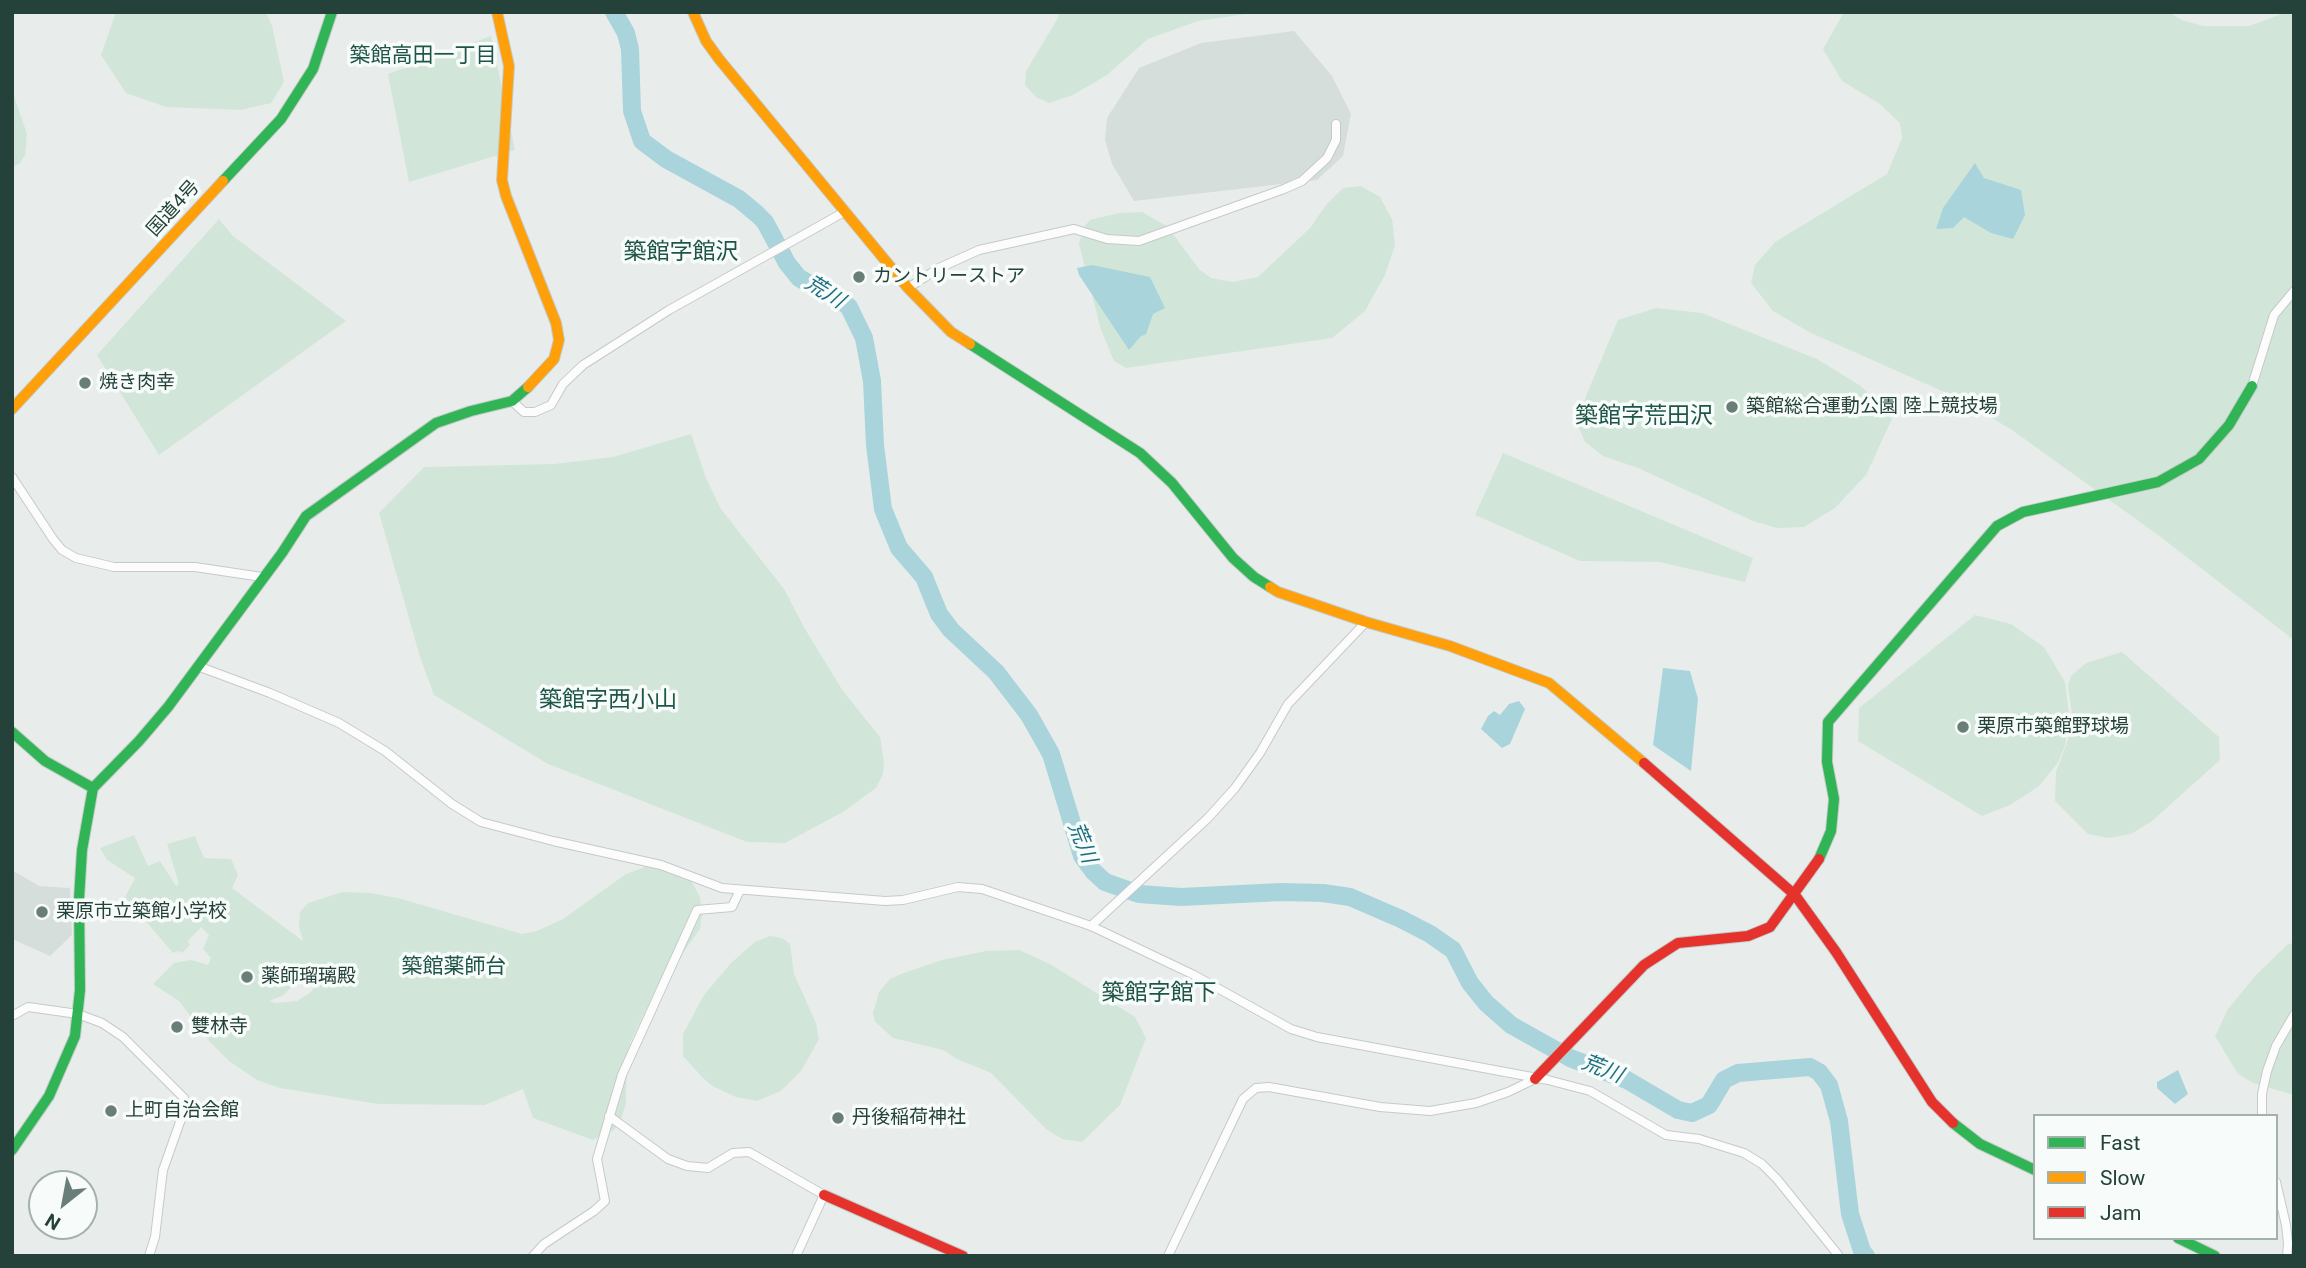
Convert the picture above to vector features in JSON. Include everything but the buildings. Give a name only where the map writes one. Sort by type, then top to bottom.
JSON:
[{"type":"main road","name":"国道4号","points":[[12,409],[281,119],[313,69],[332,12]]},
{"type":"main road","points":[[12,1150],[49,1096],[75,1036],[78,1014],[80,875],[93,788],[139,741],[200,667],[306,516],[436,423],[512,401],[537,379],[554,359],[559,340],[556,323],[502,180],[509,66],[497,12]]},
{"type":"main road","points":[[693,12],[706,41],[719,59],[908,288],[951,332],[1140,453],[1172,483],[1233,558],[1254,577],[1278,592],[1366,622],[1450,646],[1549,683],[1794,895],[1836,952],[1932,1102],[1959,1129],[1980,1144],[2033,1169]]},
{"type":"main road","points":[[1535,1079],[1644,965],[1678,943],[1748,936],[1770,927],[1821,856],[1831,831],[1834,800],[1827,762],[1828,722],[1997,526],[2023,512],[2158,482],[2168,477],[2199,459],[2229,425],[2252,386]]},
{"type":"main road","points":[[12,732],[45,761],[93,788]]},
{"type":"main road","points":[[824,1195],[963,1256]]},
{"type":"main road","points":[[2182,1240],[2215,1256]]},
{"type":"street","points":[[908,288],[939,268],[979,250],[1074,229],[1108,239],[1139,241],[1284,189],[1302,181],[1327,158],[1336,140],[1336,124]]},
{"type":"street","points":[[512,401],[524,412],[535,412],[551,405],[563,384],[583,365],[669,310],[846,211]]},
{"type":"street","points":[[2252,386],[2274,315],[2294,291]]},
{"type":"street","points":[[12,477],[53,539],[62,550],[76,558],[114,567],[195,567],[262,577]]},
{"type":"street","points":[[1091,926],[1208,818],[1235,788],[1260,753],[1288,704],[1366,622]]},
{"type":"street","points":[[200,667],[339,723],[385,751],[452,804],[481,822],[661,865],[722,888],[885,901],[903,900],[958,887],[982,889],[1091,926],[1194,975],[1291,1029],[1353,1045],[1590,1091],[1666,1135],[1699,1139],[1744,1153],[1762,1164],[1839,1256]]},
{"type":"street","points":[[533,1256],[544,1244],[605,1201],[597,1158],[622,1076],[697,910],[732,907],[740,890]]},
{"type":"street","points":[[12,1016],[28,1007],[78,1014],[102,1023],[123,1037],[184,1098],[186,1105],[163,1170],[155,1237],[149,1256]]},
{"type":"street","points":[[2262,1114],[2262,1094],[2267,1071],[2276,1046],[2294,1015]]},
{"type":"street","points":[[1168,1256],[1242,1099],[1256,1088],[1269,1087],[1380,1107],[1430,1111],[1476,1102],[1508,1092],[1535,1079]]},
{"type":"street","points":[[609,1116],[668,1159],[687,1166],[708,1168],[733,1153],[749,1152],[824,1195],[796,1256]]},
{"type":"street","points":[[2278,1191],[2286,1225],[2287,1256]]},
{"type":"shaded area","points":[[1294,31],[1332,76],[1351,114],[1343,156],[1317,180],[1134,201],[1112,164],[1105,140],[1107,118],[1139,68],[1201,43]]},
{"type":"shaded area","name":"栗原市立築館小学校","points":[[12,870],[39,886],[70,888],[72,935],[50,956],[12,939]]},
{"type":"green space","points":[[116,12],[266,12],[272,26],[284,82],[271,103],[241,110],[166,107],[126,93],[101,55]]},
{"type":"green space","points":[[1059,12],[1260,12],[1198,21],[1148,39],[1107,75],[1073,95],[1049,103],[1036,97],[1025,85],[1026,71]]},
{"type":"green space","points":[[1844,12],[2168,12],[2182,20],[2203,26],[2249,26],[2294,12],[2294,640],[2158,535],[2012,430],[1960,399],[1809,332],[1773,311],[1751,283],[1755,265],[1775,242],[1887,174],[1902,138],[1900,123],[1880,104],[1842,81],[1823,49]]},
{"type":"green space","points":[[491,36],[515,150],[409,182],[388,74]]},
{"type":"green space","points":[[12,90],[27,134],[25,155],[20,163],[12,168]]},
{"type":"green space","points":[[1361,186],[1380,197],[1392,219],[1395,245],[1385,275],[1365,311],[1332,338],[1126,368],[1114,361],[1101,330],[1079,244],[1083,228],[1090,220],[1119,213],[1142,212],[1167,226],[1199,269],[1211,278],[1233,282],[1258,277],[1310,228],[1326,205],[1343,188]]},
{"type":"green space","points":[[219,219],[233,236],[346,321],[159,455],[97,355]]},
{"type":"green space","name":"築館総合運動公園 陸上競技場","points":[[1656,308],[1702,313],[1817,359],[1861,386],[1892,419],[1866,475],[1835,508],[1804,527],[1777,528],[1753,521],[1638,468],[1603,456],[1585,442],[1578,426],[1586,396],[1618,320]]},
{"type":"green space","points":[[691,434],[706,478],[721,509],[784,589],[843,691],[880,737],[884,763],[883,774],[876,788],[843,812],[785,843],[747,842],[548,764],[434,695],[420,657],[379,513],[424,467],[554,464],[613,457]]},
{"type":"green space","points":[[1503,453],[1753,558],[1745,582],[1660,562],[1580,561],[1475,515]]},
{"type":"green space","name":"栗原市築館野球場","points":[[1975,615],[2011,624],[2044,647],[2065,682],[2069,714],[2065,746],[2057,764],[2038,787],[2010,805],[1982,816],[1858,741],[1859,708]]},
{"type":"green space","points":[[2122,652],[2219,737],[2220,760],[2152,821],[2131,834],[2109,838],[2088,834],[2055,801],[2056,772],[2068,740],[2072,714],[2068,686],[2071,676],[2086,663]]},
{"type":"green space","points":[[134,835],[148,866],[160,861],[176,886],[179,884],[167,844],[195,836],[204,858],[231,859],[238,875],[232,888],[303,941],[299,927],[300,912],[308,903],[342,892],[398,898],[522,934],[537,931],[563,919],[626,874],[656,863],[672,865],[690,879],[700,897],[702,914],[700,929],[654,993],[630,1043],[626,1103],[621,1119],[614,1130],[593,1140],[533,1118],[523,1089],[485,1105],[378,1104],[280,1088],[257,1080],[229,1061],[210,1042],[179,1001],[153,984],[174,963],[191,960],[208,965],[211,958],[203,949],[209,935],[201,927],[188,941],[190,945],[182,953],[173,953],[125,897],[135,878],[107,860],[100,848]],"holes":[[[307,973],[315,975],[316,984],[311,992],[297,1001],[269,1001],[282,996]]]},
{"type":"green space","points":[[770,936],[782,938],[790,944],[794,974],[816,1023],[819,1039],[801,1071],[781,1091],[757,1101],[736,1097],[712,1086],[702,1077],[683,1056],[683,1034],[704,995],[731,963],[755,942]]},
{"type":"green space","points":[[2294,943],[2294,1095],[2253,1083],[2238,1074],[2215,1036],[2228,1009],[2255,976],[2288,944]]},
{"type":"green space","points":[[1019,950],[1050,964],[1135,1017],[1146,1038],[1120,1105],[1082,1142],[1062,1139],[1046,1129],[991,1073],[943,1050],[893,1038],[875,1022],[873,1013],[879,992],[890,979],[942,960],[986,951]]},
{"type":"water","points":[[1975,163],[1984,178],[2021,190],[2025,215],[2013,239],[1991,233],[1964,217],[1953,228],[1936,229],[1943,208]]},
{"type":"water","points":[[1092,265],[1150,277],[1165,308],[1153,314],[1146,334],[1129,350],[1079,275],[1077,268]]},
{"type":"water","points":[[1663,668],[1690,671],[1698,699],[1691,771],[1653,745]]},
{"type":"water","points":[[1519,701],[1525,709],[1510,744],[1502,748],[1481,729],[1494,711],[1500,715],[1509,704]]},
{"type":"water","points":[[2178,1070],[2188,1094],[2175,1104],[2157,1088],[2157,1082]]},
{"type":"waterway","name":"荒川","points":[[614,12],[626,33],[630,49],[632,111],[642,141],[666,159],[739,199],[765,222],[787,263],[799,278],[849,307],[864,338],[872,381],[875,445],[883,509],[899,548],[924,577],[939,614],[951,630],[996,672],[1029,715],[1051,754],[1082,856],[1093,871],[1105,882],[1139,894],[1181,897],[1281,892],[1350,897],[1401,919],[1453,950],[1470,983],[1486,1003],[1511,1025],[1570,1058],[1627,1080],[1678,1110],[1692,1113],[1709,1105],[1724,1080],[1738,1073],[1810,1067],[1819,1072],[1829,1085],[1839,1121],[1850,1214],[1866,1256]]},
{"type":"traffic: fast","points":[[223,181],[281,119],[313,69],[332,12]]},
{"type":"traffic: fast","points":[[970,344],[1140,453],[1172,483],[1233,558],[1270,587]]},
{"type":"traffic: fast","points":[[1819,859],[1831,831],[1834,799],[1827,762],[1828,722],[1997,526],[2023,512],[2158,482],[2199,459],[2229,425],[2252,386]]},
{"type":"traffic: fast","points":[[93,788],[168,707],[282,553],[306,516],[436,423],[512,401],[528,387]]},
{"type":"traffic: fast","points":[[12,732],[45,761],[93,788],[82,850],[79,899],[80,990],[75,1036],[49,1096],[12,1150]]},
{"type":"traffic: fast","points":[[1953,1123],[1980,1144],[2033,1169]]},
{"type":"traffic: fast","points":[[2182,1240],[2215,1256]]},
{"type":"traffic: slow","points":[[497,12],[509,66],[502,180],[556,323],[559,340],[554,359],[528,387]]},
{"type":"traffic: slow","points":[[693,12],[706,41],[719,59],[908,288],[951,332],[970,344]]},
{"type":"traffic: slow","points":[[12,409],[223,181]]},
{"type":"traffic: slow","points":[[1270,587],[1366,622],[1450,646],[1549,683],[1644,763]]},
{"type":"traffic: jam","points":[[1644,763],[1795,895],[1836,952],[1932,1102],[1953,1123]]},
{"type":"traffic: jam","points":[[1535,1079],[1644,965],[1678,943],[1748,936],[1770,927],[1819,859]]},
{"type":"traffic: jam","points":[[824,1195],[963,1256]]},
{"type":"place","name":"カントリーストア","points":[[859,277]]},
{"type":"place","name":"焼き肉幸","points":[[85,383]]},
{"type":"place","name":"築館総合運動公園 陸上競技場","points":[[1732,407]]},
{"type":"place","name":"栗原市築館野球場","points":[[1963,727]]},
{"type":"place","name":"栗原市立築館小学校","points":[[42,912]]},
{"type":"place","name":"薬師瑠璃殿","points":[[247,977]]},
{"type":"place","name":"雙林寺","points":[[177,1027]]},
{"type":"place","name":"上町自治会館","points":[[111,1111]]},
{"type":"place","name":"丹後稲荷神社","points":[[838,1118]]},
{"type":"district","name":"築館高田一丁目","points":[[423,57]]},
{"type":"district","name":"築館字館沢","points":[[681,253]]},
{"type":"district","name":"築館字荒田沢","points":[[1644,417]]},
{"type":"district","name":"築館字西小山","points":[[608,701]]},
{"type":"district","name":"築館薬師台","points":[[454,968]]},
{"type":"district","name":"築館字館下","points":[[1159,994]]}]
